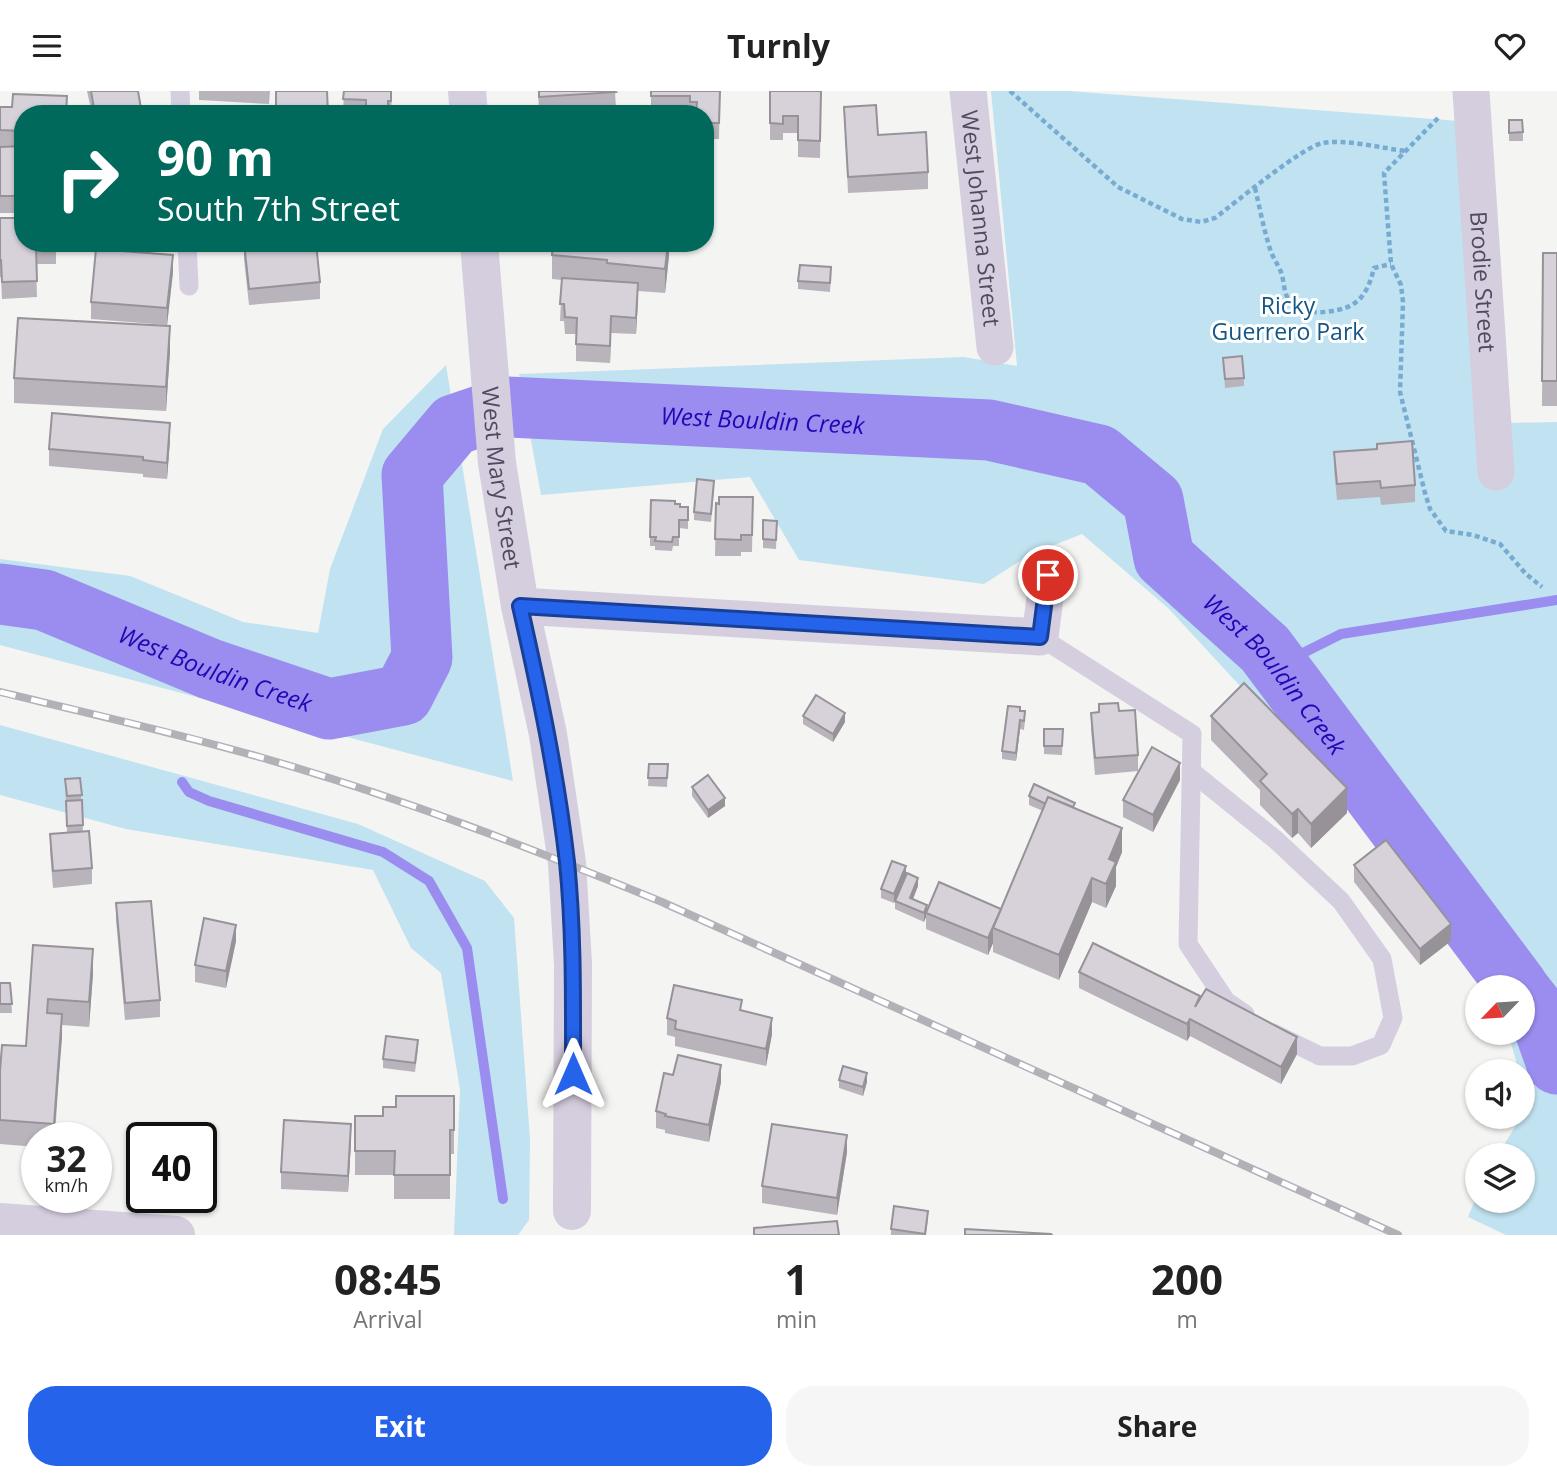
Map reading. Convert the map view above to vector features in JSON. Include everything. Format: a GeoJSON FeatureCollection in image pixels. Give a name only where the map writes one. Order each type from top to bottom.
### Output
{"type":"FeatureCollection","features":[{"type":"Feature","properties":{"kind":"street","name":"West Johanna Street"},"geometry":{"type":"LineString","coordinates":[[968,91],[995,347]]}},
{"type":"Feature","properties":{"kind":"street","name":"Brodie Street"},"geometry":{"type":"LineString","coordinates":[[1457,101],[1496,472]]}},
{"type":"Feature","properties":{"kind":"street","name":"West Mary Street"},"geometry":{"type":"LineString","coordinates":[[480,252],[494,435],[520,606],[548,734],[567,863],[573,964],[572,1227]]}},
{"type":"Feature","properties":{"kind":"street"},"geometry":{"type":"LineString","coordinates":[[520,606],[1040,637],[1048,575]]}},
{"type":"Feature","properties":{"kind":"street"},"geometry":{"type":"LineString","coordinates":[[0,1222],[176,1235]]}},
{"type":"Feature","properties":{"kind":"lane"},"geometry":{"type":"LineString","coordinates":[[187,252],[188,286]]}},
{"type":"Feature","properties":{"kind":"lane"},"geometry":{"type":"LineString","coordinates":[[1040,637],[1192,734],[1191,771],[1188,944],[1226,1001],[1277,1035],[1321,1056],[1352,1056],[1381,1045],[1393,1018],[1382,959],[1376,949],[1341,901],[1276,840],[1191,771]]}},
{"type":"Feature","properties":{"kind":"path"},"geometry":{"type":"LineString","coordinates":[[1010,91],[1118,187],[1182,219],[1201,222],[1215,218],[1305,152],[1322,143],[1355,144],[1405,151]]}},
{"type":"Feature","properties":{"kind":"path"},"geometry":{"type":"LineString","coordinates":[[1457,101],[1384,173],[1391,264],[1401,285],[1404,302],[1400,392],[1430,509],[1446,531],[1473,535],[1500,544],[1542,587]]}},
{"type":"Feature","properties":{"kind":"path"},"geometry":{"type":"LineString","coordinates":[[1255,188],[1272,252],[1282,274],[1283,288],[1290,302],[1296,307],[1319,312],[1347,307],[1365,295],[1374,268],[1391,264]]}},
{"type":"Feature","properties":{"kind":"green space","name":"Ricky Guerrero Park"},"geometry":{"type":"Polygon","coordinates":[[[991,91],[1069,91],[1485,123],[1505,423],[1557,422],[1557,1235],[1506,1235],[1468,1217],[1470,1213],[1535,1213],[1535,1143],[1505,1143],[1514,1129],[1535,1129],[1535,1059],[1516,1059],[1511,1045],[1535,1045],[1535,975],[1481,975],[1390,848],[1168,608],[1082,534],[1031,554],[984,584],[799,560],[750,477],[541,495],[519,374],[964,357],[1017,366],[991,91]]]}},
{"type":"Feature","properties":{"kind":"green space"},"geometry":{"type":"Polygon","coordinates":[[[446,365],[513,781],[0,645],[0,559],[130,576],[243,622],[318,633],[330,569],[383,429],[446,365]]]}},
{"type":"Feature","properties":{"kind":"green space"},"geometry":{"type":"Polygon","coordinates":[[[0,725],[358,824],[485,881],[514,918],[530,1140],[529,1220],[518,1235],[454,1235],[460,1090],[441,973],[411,948],[373,870],[126,829],[0,795],[0,725]]]}},
{"type":"Feature","properties":{"kind":"building"},"geometry":{"type":"Polygon","coordinates":[[[91,91],[138,91],[140,105],[93,105],[91,91]]]}},
{"type":"Feature","properties":{"kind":"building"},"geometry":{"type":"Polygon","coordinates":[[[276,91],[327,91],[328,105],[276,105],[276,91]]]}},
{"type":"Feature","properties":{"kind":"building"},"geometry":{"type":"Polygon","coordinates":[[[344,91],[391,91],[388,105],[366,105],[366,100],[343,99],[344,91]]]}},
{"type":"Feature","properties":{"kind":"building"},"geometry":{"type":"Polygon","coordinates":[[[539,91],[615,91],[616,92],[539,97],[539,91]]]}},
{"type":"Feature","properties":{"kind":"building"},"geometry":{"type":"Polygon","coordinates":[[[651,91],[720,91],[719,123],[714,123],[714,105],[697,105],[697,102],[690,102],[690,96],[651,96],[651,91]]]}},
{"type":"Feature","properties":{"kind":"building"},"geometry":{"type":"Polygon","coordinates":[[[770,91],[821,91],[820,141],[798,140],[798,116],[783,116],[783,124],[770,123],[770,91]]]}},
{"type":"Feature","properties":{"kind":"building"},"geometry":{"type":"Polygon","coordinates":[[[13,94],[67,96],[66,105],[14,105],[14,131],[0,130],[0,107],[12,107],[13,94]]]}},
{"type":"Feature","properties":{"kind":"building"},"geometry":{"type":"Polygon","coordinates":[[[876,105],[878,135],[926,132],[928,172],[848,177],[844,107],[876,105]]]}},
{"type":"Feature","properties":{"kind":"building"},"geometry":{"type":"Polygon","coordinates":[[[1509,120],[1522,120],[1523,132],[1509,133],[1509,120]]]}},
{"type":"Feature","properties":{"kind":"building"},"geometry":{"type":"Polygon","coordinates":[[[14,146],[14,196],[0,196],[0,147],[14,146]]]}},
{"type":"Feature","properties":{"kind":"building"},"geometry":{"type":"Polygon","coordinates":[[[0,218],[14,218],[14,252],[36,252],[37,281],[2,282],[0,218]]]}},
{"type":"Feature","properties":{"kind":"building"},"geometry":{"type":"Polygon","coordinates":[[[96,252],[173,255],[167,308],[91,302],[96,252]]]}},
{"type":"Feature","properties":{"kind":"building"},"geometry":{"type":"Polygon","coordinates":[[[245,252],[317,252],[320,282],[249,289],[245,252]]]}},
{"type":"Feature","properties":{"kind":"building"},"geometry":{"type":"Polygon","coordinates":[[[552,252],[667,252],[665,269],[552,255],[552,252]]]}},
{"type":"Feature","properties":{"kind":"building"},"geometry":{"type":"Polygon","coordinates":[[[1543,253],[1557,253],[1557,381],[1542,381],[1543,253]]]}},
{"type":"Feature","properties":{"kind":"building"},"geometry":{"type":"Polygon","coordinates":[[[800,265],[831,267],[830,283],[798,281],[800,265]]]}},
{"type":"Feature","properties":{"kind":"building"},"geometry":{"type":"Polygon","coordinates":[[[562,278],[638,283],[636,318],[611,316],[610,346],[576,344],[577,318],[565,317],[564,304],[560,304],[562,278]]]}},
{"type":"Feature","properties":{"kind":"building"},"geometry":{"type":"Polygon","coordinates":[[[18,318],[170,326],[166,387],[14,378],[18,318]]]}},
{"type":"Feature","properties":{"kind":"building"},"geometry":{"type":"Polygon","coordinates":[[[1242,356],[1244,378],[1225,379],[1223,358],[1242,356]]]}},
{"type":"Feature","properties":{"kind":"building"},"geometry":{"type":"Polygon","coordinates":[[[52,413],[170,423],[167,463],[143,460],[143,457],[49,449],[52,413]]]}},
{"type":"Feature","properties":{"kind":"building"},"geometry":{"type":"Polygon","coordinates":[[[1412,441],[1415,485],[1381,488],[1380,481],[1337,484],[1334,452],[1377,449],[1377,444],[1412,441]]]}},
{"type":"Feature","properties":{"kind":"building"},"geometry":{"type":"Polygon","coordinates":[[[697,479],[714,481],[711,514],[694,512],[697,479]]]}},
{"type":"Feature","properties":{"kind":"building"},"geometry":{"type":"Polygon","coordinates":[[[719,497],[753,497],[752,535],[741,535],[741,540],[715,539],[716,503],[719,504],[719,497]]]}},
{"type":"Feature","properties":{"kind":"building"},"geometry":{"type":"Polygon","coordinates":[[[651,500],[675,501],[680,507],[688,507],[688,520],[679,520],[679,537],[673,537],[672,542],[655,541],[656,537],[650,537],[651,500]]]}},
{"type":"Feature","properties":{"kind":"building"},"geometry":{"type":"Polygon","coordinates":[[[763,520],[777,521],[776,540],[763,539],[763,520]]]}},
{"type":"Feature","properties":{"kind":"building"},"geometry":{"type":"Polygon","coordinates":[[[1244,683],[1347,788],[1311,824],[1298,809],[1292,814],[1260,781],[1267,774],[1211,716],[1244,683]]]}},
{"type":"Feature","properties":{"kind":"building"},"geometry":{"type":"Polygon","coordinates":[[[816,695],[845,713],[833,734],[803,716],[816,695]]]}},
{"type":"Feature","properties":{"kind":"building"},"geometry":{"type":"Polygon","coordinates":[[[1118,703],[1119,711],[1135,710],[1138,755],[1095,758],[1091,713],[1099,712],[1099,704],[1118,703]]]}},
{"type":"Feature","properties":{"kind":"building"},"geometry":{"type":"Polygon","coordinates":[[[1008,706],[1020,707],[1020,711],[1025,711],[1024,721],[1020,720],[1016,753],[1002,751],[1008,706]]]}},
{"type":"Feature","properties":{"kind":"building"},"geometry":{"type":"Polygon","coordinates":[[[1044,729],[1063,729],[1062,746],[1044,746],[1044,729]]]}},
{"type":"Feature","properties":{"kind":"building"},"geometry":{"type":"Polygon","coordinates":[[[1152,747],[1180,763],[1153,815],[1123,800],[1152,747]]]}},
{"type":"Feature","properties":{"kind":"building"},"geometry":{"type":"Polygon","coordinates":[[[649,764],[668,764],[667,778],[648,778],[649,764]]]}},
{"type":"Feature","properties":{"kind":"building"},"geometry":{"type":"Polygon","coordinates":[[[708,775],[725,798],[708,810],[692,787],[708,775]]]}},
{"type":"Feature","properties":{"kind":"building"},"geometry":{"type":"Polygon","coordinates":[[[80,778],[82,795],[67,796],[65,779],[80,778]]]}},
{"type":"Feature","properties":{"kind":"building"},"geometry":{"type":"Polygon","coordinates":[[[1034,784],[1075,803],[1073,807],[1048,797],[1046,804],[1029,796],[1034,784]]]}},
{"type":"Feature","properties":{"kind":"building"},"geometry":{"type":"Polygon","coordinates":[[[1048,797],[1122,828],[1109,859],[1116,862],[1106,884],[1092,878],[1059,955],[993,928],[1048,797]]]}},
{"type":"Feature","properties":{"kind":"building"},"geometry":{"type":"Polygon","coordinates":[[[82,800],[83,825],[67,826],[66,801],[82,800]]]}},
{"type":"Feature","properties":{"kind":"building"},"geometry":{"type":"Polygon","coordinates":[[[89,831],[92,868],[53,871],[50,834],[89,831]]]}},
{"type":"Feature","properties":{"kind":"building"},"geometry":{"type":"Polygon","coordinates":[[[1386,840],[1451,924],[1420,949],[1354,865],[1386,840]]]}},
{"type":"Feature","properties":{"kind":"building"},"geometry":{"type":"Polygon","coordinates":[[[892,861],[906,866],[894,894],[881,889],[892,861]]]}},
{"type":"Feature","properties":{"kind":"building"},"geometry":{"type":"Polygon","coordinates":[[[907,873],[918,878],[910,898],[927,905],[924,913],[895,901],[907,873]]]}},
{"type":"Feature","properties":{"kind":"building"},"geometry":{"type":"Polygon","coordinates":[[[939,882],[1001,909],[988,938],[926,913],[939,882]]]}},
{"type":"Feature","properties":{"kind":"building"},"geometry":{"type":"Polygon","coordinates":[[[151,901],[160,1000],[125,1003],[116,903],[151,901]]]}},
{"type":"Feature","properties":{"kind":"building"},"geometry":{"type":"Polygon","coordinates":[[[204,918],[236,925],[226,971],[195,965],[204,918]]]}},
{"type":"Feature","properties":{"kind":"building"},"geometry":{"type":"Polygon","coordinates":[[[1093,943],[1200,996],[1195,1007],[1206,989],[1297,1037],[1281,1067],[1190,1019],[1187,1024],[1079,972],[1093,943]]]}},
{"type":"Feature","properties":{"kind":"building"},"geometry":{"type":"Polygon","coordinates":[[[33,945],[93,949],[89,1002],[48,999],[47,1013],[62,1014],[54,1122],[0,1120],[2,1045],[26,1046],[33,945]]]}},
{"type":"Feature","properties":{"kind":"building"},"geometry":{"type":"Polygon","coordinates":[[[0,983],[10,983],[12,1004],[0,1004],[0,983]]]}},
{"type":"Feature","properties":{"kind":"building"},"geometry":{"type":"Polygon","coordinates":[[[674,985],[742,1000],[740,1010],[772,1018],[766,1049],[675,1029],[676,1021],[667,1018],[674,985]]]}},
{"type":"Feature","properties":{"kind":"building"},"geometry":{"type":"Polygon","coordinates":[[[386,1036],[418,1040],[415,1063],[383,1059],[386,1036]]]}},
{"type":"Feature","properties":{"kind":"building"},"geometry":{"type":"Polygon","coordinates":[[[678,1055],[721,1065],[709,1125],[665,1116],[666,1114],[656,1111],[664,1073],[673,1075],[678,1055]]]}},
{"type":"Feature","properties":{"kind":"building"},"geometry":{"type":"Polygon","coordinates":[[[843,1066],[867,1073],[863,1087],[839,1080],[843,1066]]]}},
{"type":"Feature","properties":{"kind":"building"},"geometry":{"type":"Polygon","coordinates":[[[396,1096],[454,1096],[454,1130],[450,1130],[450,1175],[394,1175],[395,1151],[355,1151],[355,1116],[383,1116],[383,1107],[396,1107],[396,1096]]]}},
{"type":"Feature","properties":{"kind":"building"},"geometry":{"type":"Polygon","coordinates":[[[284,1120],[351,1124],[348,1176],[281,1172],[284,1120]]]}},
{"type":"Feature","properties":{"kind":"building"},"geometry":{"type":"Polygon","coordinates":[[[772,1124],[847,1135],[837,1198],[762,1186],[772,1124]]]}},
{"type":"Feature","properties":{"kind":"building"},"geometry":{"type":"Polygon","coordinates":[[[894,1206],[928,1211],[925,1234],[891,1229],[894,1206]]]}},
{"type":"Feature","properties":{"kind":"building"},"geometry":{"type":"Polygon","coordinates":[[[837,1221],[839,1235],[754,1235],[754,1228],[837,1221]]]}},
{"type":"Feature","properties":{"kind":"building"},"geometry":{"type":"Polygon","coordinates":[[[965,1229],[1051,1234],[1052,1235],[965,1235],[965,1229]]]}},
{"type":"Feature","properties":{"kind":"waterway","name":"West Bouldin Creek"},"geometry":{"type":"LineString","coordinates":[[0,594],[44,600],[210,669],[329,709],[403,695],[422,658],[412,475],[454,425],[507,407],[989,430],[1099,455],[1153,500],[1164,558],[1265,649],[1509,975]]}},
{"type":"Feature","properties":{"kind":"waterway"},"geometry":{"type":"LineString","coordinates":[[1277,666],[1341,634],[1557,600]]}},
{"type":"Feature","properties":{"kind":"waterway"},"geometry":{"type":"LineString","coordinates":[[200,692],[210,669]]}},
{"type":"Feature","properties":{"kind":"waterway"},"geometry":{"type":"LineString","coordinates":[[182,782],[189,792],[209,801],[383,852],[429,881],[467,948],[503,1199]]}},
{"type":"Feature","properties":{"kind":"waterway","name":"West Bouldin Creek"},"geometry":{"type":"LineString","coordinates":[[1535,1010],[1540,1016],[1557,1064]]}},
{"type":"Feature","properties":{"kind":"railway"},"geometry":{"type":"LineString","coordinates":[[0,692],[198,740],[314,773],[414,806],[564,862],[662,902],[1398,1235]]}},
{"type":"Feature","properties":{"kind":"route"},"geometry":{"type":"LineString","coordinates":[[573,1074],[573,964],[567,863],[548,734],[520,606],[1040,637],[1048,575]]}}]}
